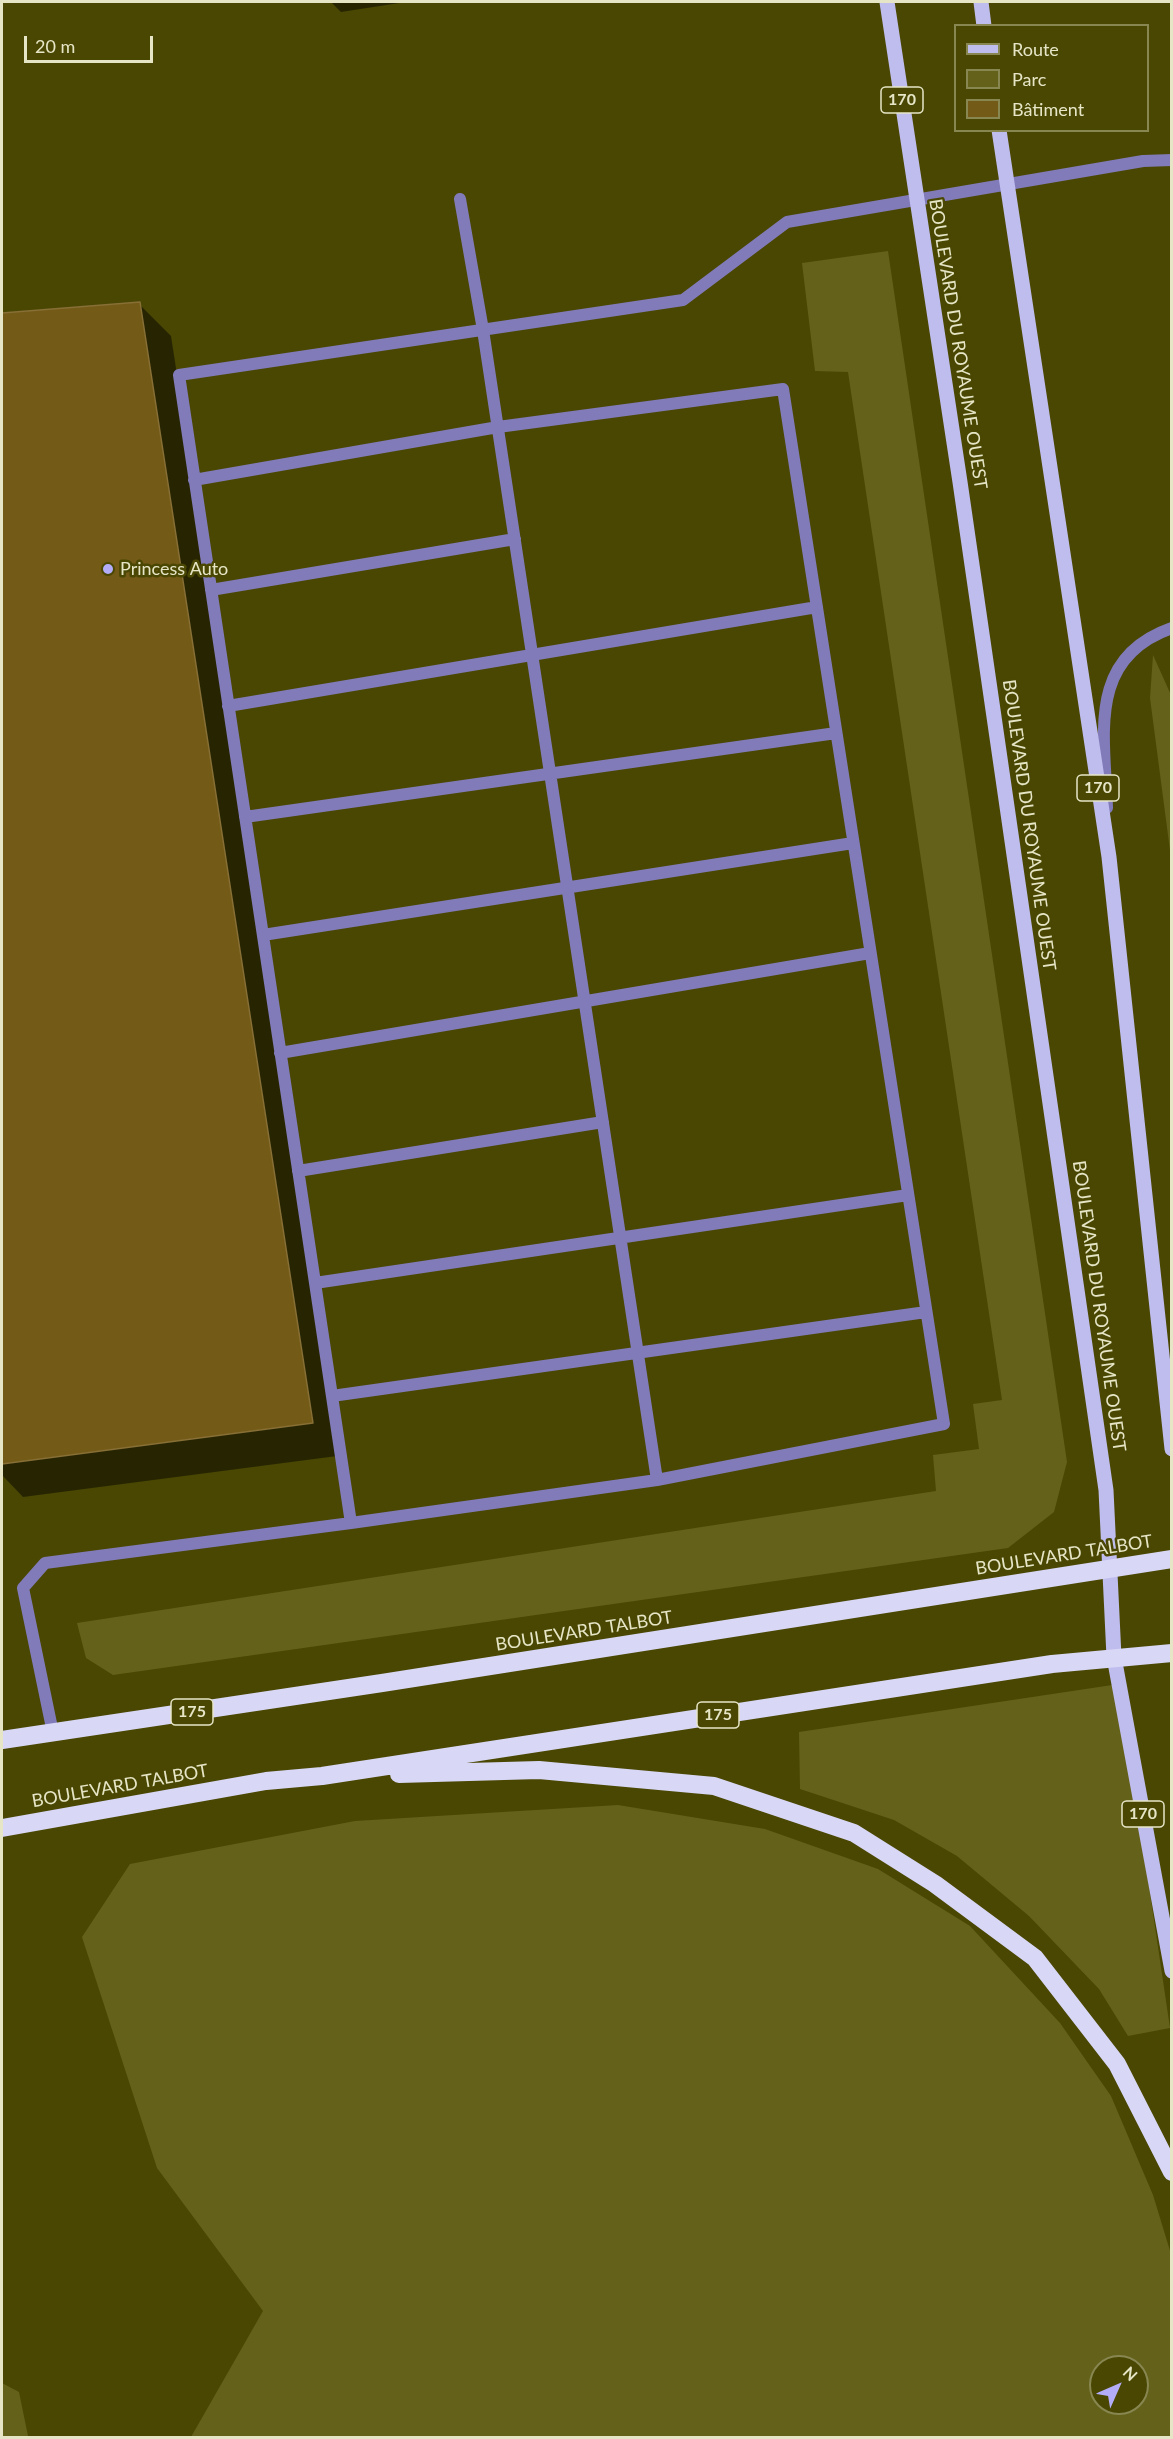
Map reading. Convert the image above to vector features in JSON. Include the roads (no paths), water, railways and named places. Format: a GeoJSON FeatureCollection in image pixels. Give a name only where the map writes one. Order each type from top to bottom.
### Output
{"type":"FeatureCollection","features":[{"type":"Feature","properties":{"kind":"highway","name":"BOULEVARD TALBOT"},"geometry":{"type":"LineString","coordinates":[[2,1740],[394,1682],[1172,1558]]}},
{"type":"Feature","properties":{"kind":"highway","name":"BOULEVARD TALBOT"},"geometry":{"type":"LineString","coordinates":[[2,1828],[266,1781],[322,1776],[1114,1657],[1172,1653]]}},
{"type":"Feature","properties":{"kind":"highway"},"geometry":{"type":"LineString","coordinates":[[322,1776],[539,1770],[714,1786],[854,1833],[936,1884],[1035,1958],[1117,2064],[1172,2172]]}},
{"type":"Feature","properties":{"kind":"main road","name":"BOULEVARD DU ROYAUME OUEST"},"geometry":{"type":"LineString","coordinates":[[886,2],[917,198],[1106,1490],[1114,1657]]}},
{"type":"Feature","properties":{"kind":"main road"},"geometry":{"type":"LineString","coordinates":[[981,2],[984,24]]}},
{"type":"Feature","properties":{"kind":"main road","name":"170"},"geometry":{"type":"LineString","coordinates":[[999,132],[1109,857],[1172,1449]]}},
{"type":"Feature","properties":{"kind":"main road","name":"170"},"geometry":{"type":"LineString","coordinates":[[1114,1657],[1172,1971]]}},
{"type":"Feature","properties":{"kind":"lane"},"geometry":{"type":"LineString","coordinates":[[351,1523],[179,375],[683,300],[787,222],[1143,161],[1172,160]]}},
{"type":"Feature","properties":{"kind":"lane"},"geometry":{"type":"LineString","coordinates":[[460,199],[498,427],[657,1480]]}},
{"type":"Feature","properties":{"kind":"lane"},"geometry":{"type":"LineString","coordinates":[[53,1732],[23,1588],[45,1563],[657,1480],[944,1424],[783,389],[498,427],[194,480]]}},
{"type":"Feature","properties":{"kind":"lane"},"geometry":{"type":"LineString","coordinates":[[211,590],[515,539]]}},
{"type":"Feature","properties":{"kind":"lane"},"geometry":{"type":"LineString","coordinates":[[228,706],[816,607]]}},
{"type":"Feature","properties":{"kind":"lane"},"geometry":{"type":"LineString","coordinates":[[1109,857],[1105,708],[1109,687],[1123,660],[1145,640],[1172,628]]}},
{"type":"Feature","properties":{"kind":"lane"},"geometry":{"type":"LineString","coordinates":[[245,817],[836,733]]}},
{"type":"Feature","properties":{"kind":"lane"},"geometry":{"type":"LineString","coordinates":[[262,935],[853,843]]}},
{"type":"Feature","properties":{"kind":"lane"},"geometry":{"type":"LineString","coordinates":[[280,1053],[870,953]]}},
{"type":"Feature","properties":{"kind":"lane"},"geometry":{"type":"LineString","coordinates":[[298,1171],[603,1122]]}},
{"type":"Feature","properties":{"kind":"lane"},"geometry":{"type":"LineString","coordinates":[[315,1283],[908,1195]]}},
{"type":"Feature","properties":{"kind":"lane"},"geometry":{"type":"LineString","coordinates":[[332,1396],[926,1312]]}},
{"type":"Feature","properties":{"kind":"place","name":"Princess Auto"},"geometry":{"type":"Point","coordinates":[108,569]}}]}
